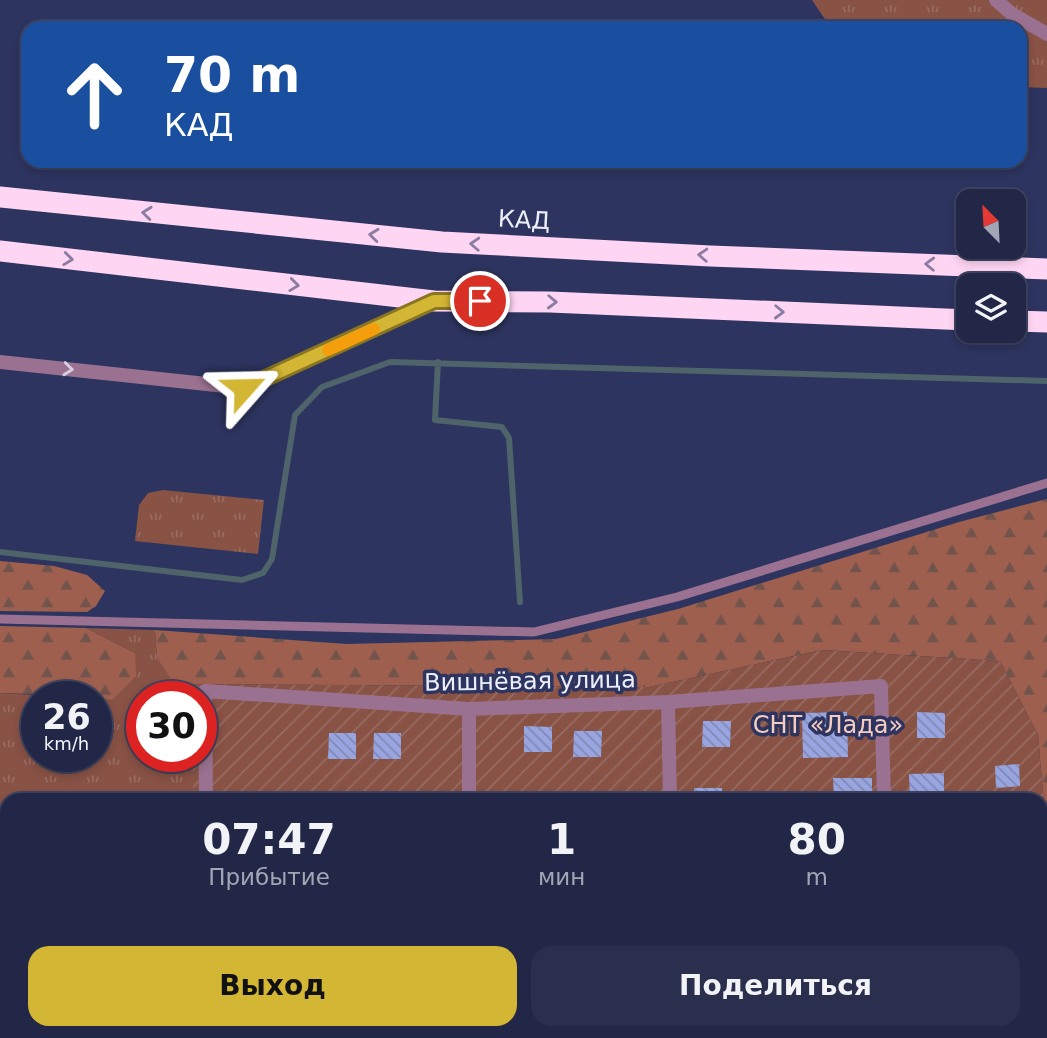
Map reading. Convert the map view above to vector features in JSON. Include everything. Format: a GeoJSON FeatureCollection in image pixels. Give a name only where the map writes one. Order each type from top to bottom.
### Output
{"type":"FeatureCollection","features":[{"type":"Feature","properties":{"kind":"highway","name":"КАД"},"geometry":{"type":"LineString","coordinates":[[0,197],[442,242],[1047,269]]}},
{"type":"Feature","properties":{"kind":"highway"},"geometry":{"type":"LineString","coordinates":[[0,251],[434,301],[550,302],[956,319]]}},
{"type":"Feature","properties":{"kind":"highway"},"geometry":{"type":"LineString","coordinates":[[1026,321],[1047,322]]}},
{"type":"Feature","properties":{"kind":"street"},"geometry":{"type":"LineString","coordinates":[[996,0],[1024,21]]}},
{"type":"Feature","properties":{"kind":"street"},"geometry":{"type":"LineString","coordinates":[[1027,23],[1047,34]]}},
{"type":"Feature","properties":{"kind":"street"},"geometry":{"type":"LineString","coordinates":[[0,362],[244,388],[434,301]]}},
{"type":"Feature","properties":{"kind":"street","name":"Вишнёвая улица"},"geometry":{"type":"LineString","coordinates":[[206,793],[205,691],[469,709],[668,702],[881,686],[884,793]]}},
{"type":"Feature","properties":{"kind":"street"},"geometry":{"type":"LineString","coordinates":[[668,702],[670,793]]}},
{"type":"Feature","properties":{"kind":"street"},"geometry":{"type":"LineString","coordinates":[[469,709],[469,793]]}},
{"type":"Feature","properties":{"kind":"lane"},"geometry":{"type":"LineString","coordinates":[[0,619],[534,632],[677,597],[1047,483]]}},
{"type":"Feature","properties":{"kind":"green space"},"geometry":{"type":"Polygon","coordinates":[[[812,0],[1047,0],[1047,88],[1027,87],[1027,21],[826,21],[812,0]]]}},
{"type":"Feature","properties":{"kind":"green space"},"geometry":{"type":"Polygon","coordinates":[[[163,490],[264,500],[258,554],[135,541],[139,505],[148,493],[163,490]]]}},
{"type":"Feature","properties":{"kind":"green space"},"geometry":{"type":"Polygon","coordinates":[[[1047,499],[1047,793],[1043,793],[1038,735],[1000,661],[822,650],[649,687],[217,684],[217,681],[172,681],[157,658],[155,630],[347,644],[556,639],[678,609],[959,522],[1047,499]]]}},
{"type":"Feature","properties":{"kind":"green space"},"geometry":{"type":"Polygon","coordinates":[[[0,561],[54,566],[87,575],[105,591],[96,606],[87,612],[0,611],[0,561]]]}},
{"type":"Feature","properties":{"kind":"green space"},"geometry":{"type":"Polygon","coordinates":[[[0,626],[86,628],[135,653],[136,676],[131,681],[126,681],[126,686],[112,700],[112,681],[21,681],[21,694],[0,693],[0,626]]]}},
{"type":"Feature","properties":{"kind":"green space"},"geometry":{"type":"Polygon","coordinates":[[[86,628],[155,630],[157,658],[172,680],[177,681],[126,681],[126,772],[193,772],[193,793],[0,793],[0,693],[21,694],[21,772],[112,772],[112,700],[135,653],[86,628]]]}},
{"type":"Feature","properties":{"kind":"green space","name":"СНТ «Лада»"},"geometry":{"type":"Polygon","coordinates":[[[822,650],[1000,661],[1038,735],[1043,793],[193,793],[193,772],[217,772],[217,684],[649,687],[822,650]]]}},
{"type":"Feature","properties":{"kind":"building"},"geometry":{"type":"Polygon","coordinates":[[[847,712],[848,757],[803,758],[802,713],[847,712]]]}},
{"type":"Feature","properties":{"kind":"building"},"geometry":{"type":"Polygon","coordinates":[[[917,712],[945,713],[945,738],[917,738],[917,712]]]}},
{"type":"Feature","properties":{"kind":"building"},"geometry":{"type":"Polygon","coordinates":[[[703,721],[731,721],[730,747],[702,747],[703,721]]]}},
{"type":"Feature","properties":{"kind":"building"},"geometry":{"type":"Polygon","coordinates":[[[524,726],[552,727],[552,752],[524,752],[524,726]]]}},
{"type":"Feature","properties":{"kind":"building"},"geometry":{"type":"Polygon","coordinates":[[[574,731],[602,731],[601,757],[573,757],[574,731]]]}},
{"type":"Feature","properties":{"kind":"building"},"geometry":{"type":"Polygon","coordinates":[[[329,733],[356,733],[356,759],[328,759],[329,733]]]}},
{"type":"Feature","properties":{"kind":"building"},"geometry":{"type":"Polygon","coordinates":[[[374,733],[401,733],[401,759],[373,759],[374,733]]]}},
{"type":"Feature","properties":{"kind":"building"},"geometry":{"type":"Polygon","coordinates":[[[1019,764],[1020,786],[996,788],[995,766],[1019,764]]]}},
{"type":"Feature","properties":{"kind":"building"},"geometry":{"type":"Polygon","coordinates":[[[944,773],[944,793],[910,793],[909,774],[944,773]]]}},
{"type":"Feature","properties":{"kind":"building"},"geometry":{"type":"Polygon","coordinates":[[[833,778],[872,778],[872,793],[834,793],[833,778]]]}},
{"type":"Feature","properties":{"kind":"building"},"geometry":{"type":"Polygon","coordinates":[[[694,788],[722,788],[722,793],[694,793],[694,788]]]}},
{"type":"Feature","properties":{"kind":"waterway"},"geometry":{"type":"LineString","coordinates":[[0,552],[242,580],[263,573],[272,559],[295,415],[322,387],[390,362],[1047,381]]}},
{"type":"Feature","properties":{"kind":"waterway"},"geometry":{"type":"LineString","coordinates":[[438,362],[435,420],[502,427],[509,438],[520,602]]}},
{"type":"Feature","properties":{"kind":"slow traffic"},"geometry":{"type":"LineString","coordinates":[[328,350],[374,329]]}},
{"type":"Feature","properties":{"kind":"route"},"geometry":{"type":"LineString","coordinates":[[244,388],[434,301],[480,301]]}}]}
